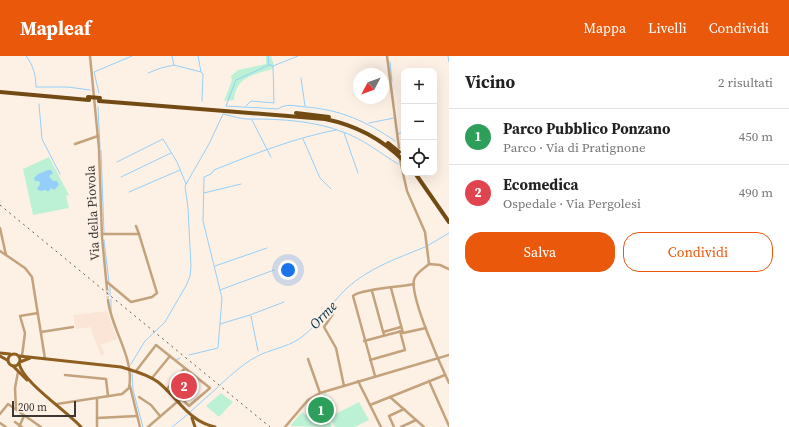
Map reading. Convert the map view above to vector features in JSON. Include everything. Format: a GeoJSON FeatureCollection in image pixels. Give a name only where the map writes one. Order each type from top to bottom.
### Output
{"type":"FeatureCollection","features":[{"type":"Feature","properties":{"kind":"highway"},"geometry":{"type":"LineString","coordinates":[[0,91],[325,119],[365,132],[386,145],[401,160]]}},
{"type":"Feature","properties":{"kind":"highway"},"geometry":{"type":"LineString","coordinates":[[99,99],[324,116],[345,121],[365,129],[384,140],[401,154]]}},
{"type":"Feature","properties":{"kind":"highway"},"geometry":{"type":"LineString","coordinates":[[417,176],[449,222]]}},
{"type":"Feature","properties":{"kind":"highway"},"geometry":{"type":"LineString","coordinates":[[420,176],[449,217]]}},
{"type":"Feature","properties":{"kind":"main road"},"geometry":{"type":"LineString","coordinates":[[0,353],[136,371],[152,378],[166,390],[184,408],[191,417],[195,427]]}},
{"type":"Feature","properties":{"kind":"main road"},"geometry":{"type":"LineString","coordinates":[[7,360],[11,354]]}},
{"type":"Feature","properties":{"kind":"main road"},"geometry":{"type":"LineString","coordinates":[[0,356],[7,360],[18,372],[57,404],[81,427]]}},
{"type":"Feature","properties":{"kind":"main road"},"geometry":{"type":"LineString","coordinates":[[20,356],[19,363],[23,374],[32,383]]}},
{"type":"Feature","properties":{"kind":"main road"},"geometry":{"type":"LineString","coordinates":[[12,366],[34,358]]}},
{"type":"Feature","properties":{"kind":"main road"},"geometry":{"type":"LineString","coordinates":[[191,417],[206,426],[215,427]]}},
{"type":"Feature","properties":{"kind":"street","name":"Via della Piovola"},"geometry":{"type":"LineString","coordinates":[[90,56],[98,136],[102,234],[107,289]]}},
{"type":"Feature","properties":{"kind":"street"},"geometry":{"type":"LineString","coordinates":[[387,56],[399,148]]}},
{"type":"Feature","properties":{"kind":"street"},"geometry":{"type":"LineString","coordinates":[[75,144],[98,136]]}},
{"type":"Feature","properties":{"kind":"street"},"geometry":{"type":"LineString","coordinates":[[402,176],[412,206],[425,232],[429,264]]}},
{"type":"Feature","properties":{"kind":"street"},"geometry":{"type":"LineString","coordinates":[[106,282],[131,302],[152,297],[157,293],[136,226]]}},
{"type":"Feature","properties":{"kind":"street"},"geometry":{"type":"LineString","coordinates":[[0,228],[6,255]]}},
{"type":"Feature","properties":{"kind":"street"},"geometry":{"type":"LineString","coordinates":[[102,234],[139,234]]}},
{"type":"Feature","properties":{"kind":"street"},"geometry":{"type":"LineString","coordinates":[[0,250],[25,268],[31,275],[45,360]]}},
{"type":"Feature","properties":{"kind":"street"},"geometry":{"type":"LineString","coordinates":[[449,269],[440,265],[429,264],[416,275],[414,284],[418,307],[449,383]]}},
{"type":"Feature","properties":{"kind":"street"},"geometry":{"type":"LineString","coordinates":[[375,376],[364,341],[353,298],[354,294],[366,290],[414,284]]}},
{"type":"Feature","properties":{"kind":"street"},"geometry":{"type":"LineString","coordinates":[[370,360],[404,350],[402,331],[391,288]]}},
{"type":"Feature","properties":{"kind":"street"},"geometry":{"type":"LineString","coordinates":[[372,290],[383,334]]}},
{"type":"Feature","properties":{"kind":"street"},"geometry":{"type":"LineString","coordinates":[[108,300],[109,313],[127,360],[132,397],[140,427]]}},
{"type":"Feature","properties":{"kind":"street"},"geometry":{"type":"LineString","coordinates":[[20,356],[25,333],[20,316],[38,313]]}},
{"type":"Feature","properties":{"kind":"street"},"geometry":{"type":"LineString","coordinates":[[334,314],[324,327],[336,348],[344,386]]}},
{"type":"Feature","properties":{"kind":"street"},"geometry":{"type":"LineString","coordinates":[[41,332],[73,327]]}},
{"type":"Feature","properties":{"kind":"street"},"geometry":{"type":"LineString","coordinates":[[364,341],[383,334],[426,328]]}},
{"type":"Feature","properties":{"kind":"street"},"geometry":{"type":"LineString","coordinates":[[136,371],[156,345],[210,388],[189,406],[182,399],[177,402],[148,427]]}},
{"type":"Feature","properties":{"kind":"street"},"geometry":{"type":"LineString","coordinates":[[286,426],[308,400],[320,393],[449,355]]}},
{"type":"Feature","properties":{"kind":"street"},"geometry":{"type":"LineString","coordinates":[[152,378],[170,356]]}},
{"type":"Feature","properties":{"kind":"street"},"geometry":{"type":"LineString","coordinates":[[308,359],[320,393]]}},
{"type":"Feature","properties":{"kind":"street"},"geometry":{"type":"LineString","coordinates":[[166,390],[186,368]]}},
{"type":"Feature","properties":{"kind":"street"},"geometry":{"type":"LineString","coordinates":[[16,409],[15,388],[18,372]]}},
{"type":"Feature","properties":{"kind":"street"},"geometry":{"type":"LineString","coordinates":[[66,375],[106,378],[108,396]]}},
{"type":"Feature","properties":{"kind":"street"},"geometry":{"type":"LineString","coordinates":[[370,405],[429,381],[447,376]]}},
{"type":"Feature","properties":{"kind":"street"},"geometry":{"type":"LineString","coordinates":[[358,381],[381,427]]}},
{"type":"Feature","properties":{"kind":"street"},"geometry":{"type":"LineString","coordinates":[[429,381],[449,426]]}},
{"type":"Feature","properties":{"kind":"street"},"geometry":{"type":"LineString","coordinates":[[124,394],[130,383]]}},
{"type":"Feature","properties":{"kind":"street"},"geometry":{"type":"LineString","coordinates":[[57,404],[130,393],[132,397]]}},
{"type":"Feature","properties":{"kind":"street"},"geometry":{"type":"LineString","coordinates":[[139,397],[150,405],[160,416]]}},
{"type":"Feature","properties":{"kind":"street"},"geometry":{"type":"LineString","coordinates":[[390,397],[424,427]]}},
{"type":"Feature","properties":{"kind":"street"},"geometry":{"type":"LineString","coordinates":[[97,399],[97,427]]}},
{"type":"Feature","properties":{"kind":"street"},"geometry":{"type":"LineString","coordinates":[[0,413],[8,404],[41,427]]}},
{"type":"Feature","properties":{"kind":"street"},"geometry":{"type":"LineString","coordinates":[[394,427],[389,416],[404,409]]}},
{"type":"Feature","properties":{"kind":"street"},"geometry":{"type":"LineString","coordinates":[[15,422],[20,426],[24,416]]}},
{"type":"Feature","properties":{"kind":"street"},"geometry":{"type":"LineString","coordinates":[[97,418],[137,416]]}},
{"type":"Feature","properties":{"kind":"street"},"geometry":{"type":"LineString","coordinates":[[402,427],[416,420]]}},
{"type":"Feature","properties":{"kind":"street"},"geometry":{"type":"LineString","coordinates":[[0,423],[6,427]]}},
{"type":"Feature","properties":{"kind":"shaded area"},"geometry":{"type":"Polygon","coordinates":[[[107,311],[117,339],[101,345],[105,354],[101,356],[90,327],[76,329],[73,315],[107,311]]]}},
{"type":"Feature","properties":{"kind":"shaded area"},"geometry":{"type":"Polygon","coordinates":[[[185,368],[202,382],[178,402],[166,390],[185,368]]]}},
{"type":"Feature","properties":{"kind":"green space"},"geometry":{"type":"Polygon","coordinates":[[[266,56],[271,56],[274,65],[272,69],[247,78],[238,86],[235,92],[234,100],[224,101],[232,80],[231,76],[238,70],[266,64],[266,56]]]}},
{"type":"Feature","properties":{"kind":"green space"},"geometry":{"type":"Polygon","coordinates":[[[49,157],[69,195],[66,196],[69,208],[33,215],[23,169],[49,157]]]}},
{"type":"Feature","properties":{"kind":"green space"},"geometry":{"type":"Polygon","coordinates":[[[221,393],[233,402],[219,417],[206,406],[221,393]]]}},
{"type":"Feature","properties":{"kind":"green space"},"geometry":{"type":"Polygon","coordinates":[[[326,393],[332,414],[327,416],[332,427],[290,426],[302,412],[306,415],[313,407],[309,403],[316,397],[326,393]]]}},
{"type":"Feature","properties":{"kind":"green space"},"geometry":{"type":"Polygon","coordinates":[[[359,402],[369,420],[355,427],[335,427],[329,417],[359,402]]]}},
{"type":"Feature","properties":{"kind":"water"},"geometry":{"type":"Polygon","coordinates":[[[51,170],[53,173],[49,176],[53,181],[57,181],[59,185],[54,190],[51,188],[48,192],[46,190],[40,191],[37,189],[40,184],[39,181],[35,181],[34,178],[38,174],[51,170]]]}},
{"type":"Feature","properties":{"kind":"waterway"},"geometry":{"type":"LineString","coordinates":[[26,56],[34,70],[36,87],[68,87],[90,90]]}},
{"type":"Feature","properties":{"kind":"waterway"},"geometry":{"type":"LineString","coordinates":[[99,93],[94,72],[132,56]]}},
{"type":"Feature","properties":{"kind":"waterway"},"geometry":{"type":"LineString","coordinates":[[172,56],[174,65]]}},
{"type":"Feature","properties":{"kind":"waterway"},"geometry":{"type":"LineString","coordinates":[[198,56],[201,72],[203,74],[202,101]]}},
{"type":"Feature","properties":{"kind":"waterway"},"geometry":{"type":"LineString","coordinates":[[268,56],[269,65]]}},
{"type":"Feature","properties":{"kind":"waterway"},"geometry":{"type":"LineString","coordinates":[[270,65],[273,66],[298,56]]}},
{"type":"Feature","properties":{"kind":"waterway"},"geometry":{"type":"LineString","coordinates":[[448,56],[449,62]]}},
{"type":"Feature","properties":{"kind":"waterway"},"geometry":{"type":"LineString","coordinates":[[390,62],[392,81]]}},
{"type":"Feature","properties":{"kind":"waterway"},"geometry":{"type":"LineString","coordinates":[[148,73],[174,65],[201,72]]}},
{"type":"Feature","properties":{"kind":"waterway"},"geometry":{"type":"LineString","coordinates":[[269,65],[236,80],[226,106],[278,109],[291,105],[330,110],[364,122],[395,141]]}},
{"type":"Feature","properties":{"kind":"waterway"},"geometry":{"type":"LineString","coordinates":[[246,106],[251,101],[274,103],[273,66]]}},
{"type":"Feature","properties":{"kind":"waterway"},"geometry":{"type":"LineString","coordinates":[[301,78],[305,106]]}},
{"type":"Feature","properties":{"kind":"waterway"},"geometry":{"type":"LineString","coordinates":[[39,104],[42,139],[60,174]]}},
{"type":"Feature","properties":{"kind":"waterway"},"geometry":{"type":"LineString","coordinates":[[98,107],[100,147]]}},
{"type":"Feature","properties":{"kind":"waterway"},"geometry":{"type":"LineString","coordinates":[[131,364],[145,341],[165,322],[190,276],[191,266],[188,208],[185,186],[209,144],[223,114],[245,119],[298,121],[332,128],[358,138],[398,164]]}},
{"type":"Feature","properties":{"kind":"waterway"},"geometry":{"type":"LineString","coordinates":[[369,123],[394,118]]}},
{"type":"Feature","properties":{"kind":"waterway"},"geometry":{"type":"LineString","coordinates":[[252,120],[271,157]]}},
{"type":"Feature","properties":{"kind":"waterway"},"geometry":{"type":"LineString","coordinates":[[189,355],[218,348],[222,298],[203,221],[204,177],[211,174],[214,170],[274,147],[305,137],[336,130]]}},
{"type":"Feature","properties":{"kind":"waterway"},"geometry":{"type":"LineString","coordinates":[[344,133],[358,173]]}},
{"type":"Feature","properties":{"kind":"waterway"},"geometry":{"type":"LineString","coordinates":[[117,162],[163,139],[177,162],[186,184]]}},
{"type":"Feature","properties":{"kind":"waterway"},"geometry":{"type":"LineString","coordinates":[[303,139],[320,178],[331,189]]}},
{"type":"Feature","properties":{"kind":"waterway"},"geometry":{"type":"LineString","coordinates":[[101,150],[104,233]]}},
{"type":"Feature","properties":{"kind":"waterway"},"geometry":{"type":"LineString","coordinates":[[121,177],[171,153]]}},
{"type":"Feature","properties":{"kind":"waterway"},"geometry":{"type":"LineString","coordinates":[[129,192],[180,170]]}},
{"type":"Feature","properties":{"kind":"waterway"},"geometry":{"type":"LineString","coordinates":[[204,193],[241,184]]}},
{"type":"Feature","properties":{"kind":"waterway","name":"Orme"},"geometry":{"type":"LineString","coordinates":[[427,246],[449,233]]}},
{"type":"Feature","properties":{"kind":"waterway"},"geometry":{"type":"LineString","coordinates":[[104,240],[109,282]]}},
{"type":"Feature","properties":{"kind":"waterway","name":"Orme"},"geometry":{"type":"LineString","coordinates":[[220,385],[250,360],[294,342],[303,336],[315,325],[347,288],[356,281],[384,264],[425,247]]}},
{"type":"Feature","properties":{"kind":"waterway"},"geometry":{"type":"LineString","coordinates":[[215,266],[267,248]]}},
{"type":"Feature","properties":{"kind":"waterway"},"geometry":{"type":"LineString","coordinates":[[220,290],[274,270]]}},
{"type":"Feature","properties":{"kind":"waterway","name":"Via della Piovola"},"geometry":{"type":"LineString","coordinates":[[110,286],[110,296]]}},
{"type":"Feature","properties":{"kind":"waterway"},"geometry":{"type":"LineString","coordinates":[[111,299],[111,311]]}},
{"type":"Feature","properties":{"kind":"waterway"},"geometry":{"type":"LineString","coordinates":[[220,324],[250,315],[284,302]]}},
{"type":"Feature","properties":{"kind":"waterway"},"geometry":{"type":"LineString","coordinates":[[251,316],[258,351]]}},
{"type":"Feature","properties":{"kind":"waterway"},"geometry":{"type":"LineString","coordinates":[[176,360],[180,358]]}},
{"type":"Feature","properties":{"kind":"waterway"},"geometry":{"type":"LineString","coordinates":[[132,372],[133,390],[143,427]]}},
{"type":"Feature","properties":{"kind":"waterway","name":"Orme"},"geometry":{"type":"LineString","coordinates":[[190,412],[218,387]]}},
{"type":"Feature","properties":{"kind":"waterway","name":"Orme"},"geometry":{"type":"LineString","coordinates":[[172,427],[187,415]]}},
{"type":"Feature","properties":{"kind":"tunnel"},"geometry":{"type":"LineString","coordinates":[[107,289],[108,300]]}},
{"type":"Feature","properties":{"kind":"railway"},"geometry":{"type":"LineString","coordinates":[[0,205],[270,427]]}},
{"type":"Feature","properties":{"kind":"place","name":"Ecomedica"},"geometry":{"type":"Point","coordinates":[184,386]}},
{"type":"Feature","properties":{"kind":"place","name":"Parco Pubblico Ponzano"},"geometry":{"type":"Point","coordinates":[321,410]}}]}
